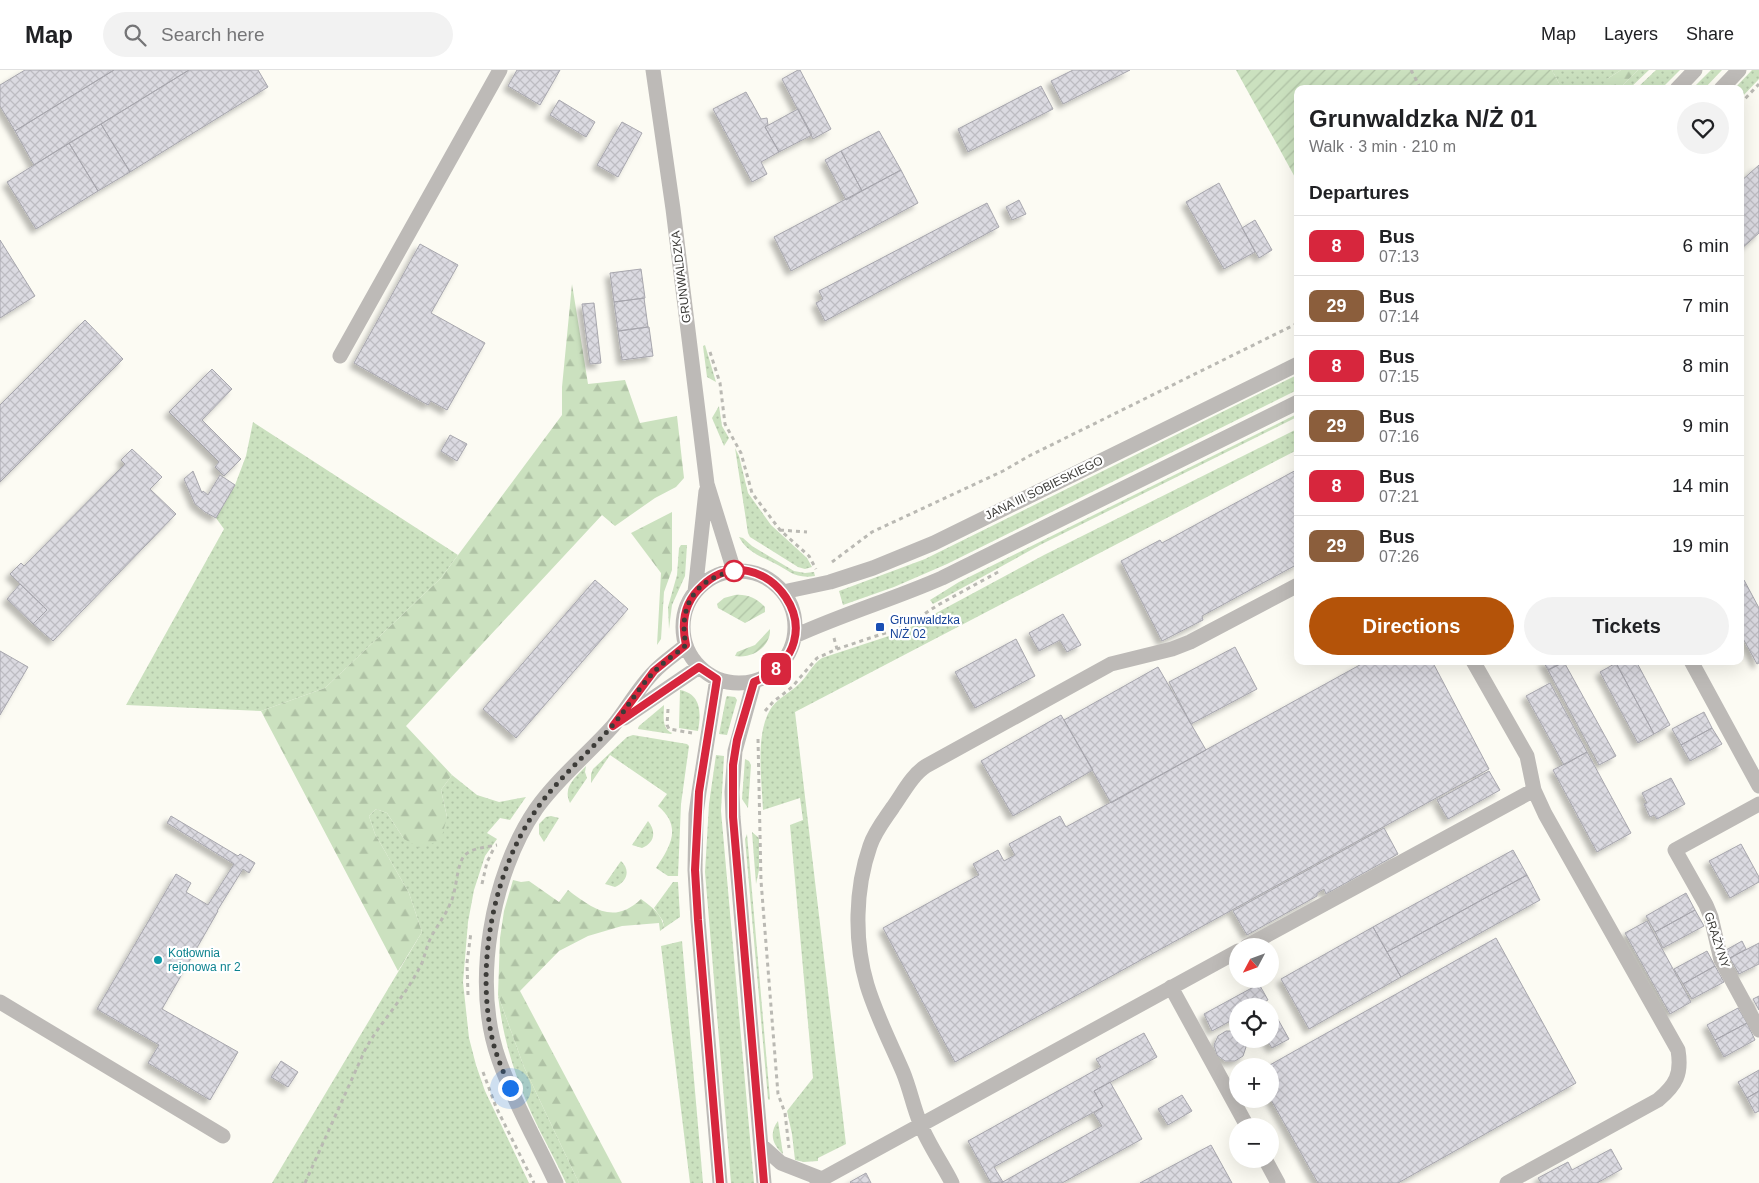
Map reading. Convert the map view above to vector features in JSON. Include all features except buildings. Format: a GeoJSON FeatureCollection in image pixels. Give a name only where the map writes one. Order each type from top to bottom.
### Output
{"type":"FeatureCollection","features":[{"type":"Feature","properties":{"kind":"street"},"geometry":{"type":"LineString","coordinates":[[340,356],[500,70]]}},
{"type":"Feature","properties":{"kind":"street","name":"GRUNWALDZKA"},"geometry":{"type":"LineString","coordinates":[[652,70],[672,201],[706,484],[734,571]]}},
{"type":"Feature","properties":{"kind":"street"},"geometry":{"type":"LineString","coordinates":[[1681,85],[1695,70]]}},
{"type":"Feature","properties":{"kind":"street"},"geometry":{"type":"LineString","coordinates":[[1725,85],[1738,70]]}},
{"type":"Feature","properties":{"kind":"street","name":"JANA III SOBIESKIEGO"},"geometry":{"type":"LineString","coordinates":[[783,592],[820,585],[874,568],[934,542],[1294,366]]}},
{"type":"Feature","properties":{"kind":"street"},"geometry":{"type":"LineString","coordinates":[[795,636],[830,620],[899,596],[942,578],[1294,404]]}},
{"type":"Feature","properties":{"kind":"street","name":"GRUNWALDZKA"},"geometry":{"type":"LineString","coordinates":[[695,592],[706,484]]}},
{"type":"Feature","properties":{"kind":"street"},"geometry":{"type":"LineString","coordinates":[[734,571],[752,572],[769,579],[783,592],[791,605],[795,620],[795,636],[790,651],[781,665],[768,675],[754,682],[735,683],[717,679],[699,667],[691,657],[683,632],[684,618],[688,604],[695,592],[706,582],[719,574],[734,571]]}},
{"type":"Feature","properties":{"kind":"street"},"geometry":{"type":"LineString","coordinates":[[952,1183],[920,1124],[906,1079],[872,1000],[860,955],[858,926],[860,891],[870,846],[878,830],[915,776],[926,766],[1111,664],[1172,649],[1190,642],[1294,587]]}},
{"type":"Feature","properties":{"kind":"street"},"geometry":{"type":"LineString","coordinates":[[556,1183],[514,1098],[496,1050],[489,1015],[487,955],[498,894],[505,870],[524,828],[537,808],[565,774],[613,726],[654,671],[686,645]]}},
{"type":"Feature","properties":{"kind":"street"},"geometry":{"type":"LineString","coordinates":[[1475,665],[1526,756],[1534,790],[1560,843],[1678,1050],[1680,1070],[1671,1089],[1658,1100],[1508,1183]]}},
{"type":"Feature","properties":{"kind":"street"},"geometry":{"type":"LineString","coordinates":[[1693,665],[1759,786]]}},
{"type":"Feature","properties":{"kind":"street"},"geometry":{"type":"LineString","coordinates":[[613,726],[699,667]]}},
{"type":"Feature","properties":{"kind":"street"},"geometry":{"type":"LineString","coordinates":[[717,679],[699,792],[695,870],[720,1183]]}},
{"type":"Feature","properties":{"kind":"street"},"geometry":{"type":"LineString","coordinates":[[754,682],[736,746],[733,765],[733,808],[764,1183]]}},
{"type":"Feature","properties":{"kind":"street"},"geometry":{"type":"LineString","coordinates":[[1262,938],[1534,790]]}},
{"type":"Feature","properties":{"kind":"street","name":"GRAŻYNY"},"geometry":{"type":"LineString","coordinates":[[1759,804],[1675,850],[1706,905],[1711,917],[1721,960],[1759,1030]]}},
{"type":"Feature","properties":{"kind":"street"},"geometry":{"type":"LineString","coordinates":[[761,1145],[781,1163],[819,1181],[1229,956]]}},
{"type":"Feature","properties":{"kind":"street"},"geometry":{"type":"LineString","coordinates":[[1171,988],[1243,1118]]}},
{"type":"Feature","properties":{"kind":"street"},"geometry":{"type":"LineString","coordinates":[[0,1002],[223,1136]]}},
{"type":"Feature","properties":{"kind":"street"},"geometry":{"type":"LineString","coordinates":[[1270,1168],[1278,1183]]}},
{"type":"Feature","properties":{"kind":"path"},"geometry":{"type":"LineString","coordinates":[[1411,70],[1420,85]]}},
{"type":"Feature","properties":{"kind":"path"},"geometry":{"type":"LineString","coordinates":[[1744,100],[1759,84]]}},
{"type":"Feature","properties":{"kind":"path"},"geometry":{"type":"LineString","coordinates":[[825,567],[872,532],[1003,471],[1029,456],[1294,325]]}},
{"type":"Feature","properties":{"kind":"path"},"geometry":{"type":"LineString","coordinates":[[709,350],[720,383],[725,424],[741,453],[750,490],[780,530],[809,556],[814,566]]}},
{"type":"Feature","properties":{"kind":"path"},"geometry":{"type":"LineString","coordinates":[[780,530],[806,532]]}},
{"type":"Feature","properties":{"kind":"path"},"geometry":{"type":"LineString","coordinates":[[763,716],[768,706],[792,687],[812,663],[823,655],[906,626],[934,608]]}},
{"type":"Feature","properties":{"kind":"path"},"geometry":{"type":"LineString","coordinates":[[834,638],[837,649]]}},
{"type":"Feature","properties":{"kind":"path"},"geometry":{"type":"LineString","coordinates":[[668,704],[667,725],[669,729],[698,734]]}},
{"type":"Feature","properties":{"kind":"path"},"geometry":{"type":"LineString","coordinates":[[758,733],[761,881],[778,1094],[785,1113],[789,1149]]}},
{"type":"Feature","properties":{"kind":"path"},"geometry":{"type":"LineString","coordinates":[[305,1183],[374,1032],[399,1001],[412,980],[422,962],[427,945],[436,927],[450,905],[455,893],[460,864],[464,856],[470,852],[497,845]]}},
{"type":"Feature","properties":{"kind":"green space"},"geometry":{"type":"Polygon","coordinates":[[[1236,70],[1552,70],[1560,85],[1294,85],[1294,176],[1236,70]]]}},
{"type":"Feature","properties":{"kind":"green space"},"geometry":{"type":"Polygon","coordinates":[[[1552,70],[1621,70],[1607,79],[1611,85],[1560,85],[1552,70]]]}},
{"type":"Feature","properties":{"kind":"green space"},"geometry":{"type":"Polygon","coordinates":[[[1621,70],[1638,70],[1623,85],[1607,84],[1607,79],[1621,70]]]}},
{"type":"Feature","properties":{"kind":"green space"},"geometry":{"type":"Polygon","coordinates":[[[1638,70],[1649,70],[1633,85],[1623,85],[1638,70]]]}},
{"type":"Feature","properties":{"kind":"green space"},"geometry":{"type":"Polygon","coordinates":[[[1656,70],[1680,70],[1665,85],[1640,85],[1656,70]]]}},
{"type":"Feature","properties":{"kind":"green space"},"geometry":{"type":"Polygon","coordinates":[[[1711,70],[1722,70],[1708,85],[1696,85],[1711,70]]]}},
{"type":"Feature","properties":{"kind":"green space"},"geometry":{"type":"Polygon","coordinates":[[[1752,70],[1759,70],[1759,79],[1744,95],[1744,85],[1738,85],[1752,70]]]}},
{"type":"Feature","properties":{"kind":"green space"},"geometry":{"type":"Polygon","coordinates":[[[572,284],[588,384],[625,380],[640,423],[677,416],[684,478],[676,487],[655,498],[615,526],[602,515],[406,726],[452,775],[441,790],[447,817],[441,840],[420,848],[404,839],[387,813],[376,809],[369,816],[375,834],[409,893],[422,932],[398,971],[261,711],[325,688],[441,578],[562,415],[562,387],[572,284]]]}},
{"type":"Feature","properties":{"kind":"green space"},"geometry":{"type":"Polygon","coordinates":[[[705,345],[716,382],[707,377],[703,346],[705,345]]]}},
{"type":"Feature","properties":{"kind":"green space"},"geometry":{"type":"Polygon","coordinates":[[[1294,376],[1294,391],[947,564],[894,587],[843,605],[839,591],[925,559],[1294,376]]]}},
{"type":"Feature","properties":{"kind":"green space"},"geometry":{"type":"Polygon","coordinates":[[[719,406],[722,426],[729,438],[724,446],[712,418],[719,406]]]}},
{"type":"Feature","properties":{"kind":"green space"},"geometry":{"type":"Polygon","coordinates":[[[1294,415],[1294,418],[1040,545],[933,604],[930,600],[959,582],[1294,415]]]}},
{"type":"Feature","properties":{"kind":"green space"},"geometry":{"type":"Polygon","coordinates":[[[253,422],[458,555],[441,578],[325,688],[261,711],[126,705],[224,529],[216,518],[235,485],[246,456],[253,422]]]}},
{"type":"Feature","properties":{"kind":"green space"},"geometry":{"type":"Polygon","coordinates":[[[1294,430],[1294,452],[795,712],[846,1144],[818,1158],[818,1161],[804,1162],[795,1160],[787,1111],[813,1078],[790,825],[803,820],[800,798],[763,810],[761,745],[765,720],[779,699],[799,684],[815,663],[822,658],[901,632],[1044,555],[1294,430]]]}},
{"type":"Feature","properties":{"kind":"green space"},"geometry":{"type":"Polygon","coordinates":[[[735,448],[739,456],[748,493],[771,525],[807,558],[812,567],[805,569],[798,567],[750,537],[735,448]]]}},
{"type":"Feature","properties":{"kind":"green space"},"geometry":{"type":"Polygon","coordinates":[[[672,512],[672,570],[664,592],[661,639],[657,645],[661,573],[631,533],[672,512]]]}},
{"type":"Feature","properties":{"kind":"green space"},"geometry":{"type":"Polygon","coordinates":[[[739,537],[794,571],[814,572],[815,576],[808,577],[793,574],[754,553],[739,537]]]}},
{"type":"Feature","properties":{"kind":"green space"},"geometry":{"type":"Polygon","coordinates":[[[681,545],[687,545],[685,576],[672,605],[669,629],[668,607],[677,575],[679,548],[681,545]]]}},
{"type":"Feature","properties":{"kind":"green space"},"geometry":{"type":"Polygon","coordinates":[[[743,595],[755,599],[765,607],[765,612],[745,623],[718,608],[717,604],[724,598],[743,595]]]}},
{"type":"Feature","properties":{"kind":"green space"},"geometry":{"type":"Polygon","coordinates":[[[770,629],[764,646],[754,654],[735,656],[737,652],[755,645],[770,629]]]}},
{"type":"Feature","properties":{"kind":"green space"},"geometry":{"type":"Polygon","coordinates":[[[680,690],[687,692],[696,700],[700,718],[698,731],[679,728],[680,690]]]}},
{"type":"Feature","properties":{"kind":"green space"},"geometry":{"type":"Polygon","coordinates":[[[727,696],[735,697],[737,700],[727,735],[719,734],[727,696]]]}},
{"type":"Feature","properties":{"kind":"green space"},"geometry":{"type":"Polygon","coordinates":[[[664,705],[665,725],[671,734],[638,729],[639,726],[664,705]]]}},
{"type":"Feature","properties":{"kind":"green space"},"geometry":{"type":"Polygon","coordinates":[[[633,735],[687,744],[689,746],[681,804],[678,876],[668,876],[656,868],[666,852],[672,837],[670,822],[666,814],[658,806],[667,794],[610,755],[591,783],[593,769],[627,737],[633,735]]]}},
{"type":"Feature","properties":{"kind":"green space"},"geometry":{"type":"Polygon","coordinates":[[[716,755],[724,756],[721,811],[754,1183],[731,1183],[705,872],[709,804],[716,755]]]}},
{"type":"Feature","properties":{"kind":"green space"},"geometry":{"type":"Polygon","coordinates":[[[745,759],[751,765],[748,808],[742,799],[745,759]]]}},
{"type":"Feature","properties":{"kind":"green space"},"geometry":{"type":"Polygon","coordinates":[[[586,766],[587,778],[570,803],[568,797],[569,787],[574,778],[586,766]]]}},
{"type":"Feature","properties":{"kind":"green space"},"geometry":{"type":"Polygon","coordinates":[[[452,775],[477,795],[499,802],[526,797],[510,820],[500,818],[487,833],[497,839],[485,856],[474,890],[468,922],[463,982],[469,1038],[476,1065],[485,1091],[529,1183],[272,1183],[422,932],[409,893],[375,834],[369,816],[376,809],[387,813],[404,839],[447,817],[441,790],[452,775]]]}},
{"type":"Feature","properties":{"kind":"green space"},"geometry":{"type":"Polygon","coordinates":[[[546,817],[559,818],[544,842],[539,834],[539,824],[546,817]]]}},
{"type":"Feature","properties":{"kind":"green space"},"geometry":{"type":"Polygon","coordinates":[[[648,821],[653,829],[652,840],[642,848],[632,845],[648,821]]]}},
{"type":"Feature","properties":{"kind":"green space"},"geometry":{"type":"Polygon","coordinates":[[[752,832],[759,838],[759,870],[756,884],[752,832]]]}},
{"type":"Feature","properties":{"kind":"green space"},"geometry":{"type":"Polygon","coordinates":[[[747,834],[770,1099],[769,1100],[745,839],[747,834]]]}},
{"type":"Feature","properties":{"kind":"green space"},"geometry":{"type":"Polygon","coordinates":[[[621,861],[627,872],[625,879],[615,887],[605,884],[621,861]]]}},
{"type":"Feature","properties":{"kind":"green space"},"geometry":{"type":"Polygon","coordinates":[[[513,880],[529,881],[559,902],[568,890],[595,908],[613,913],[631,907],[641,899],[656,911],[663,923],[664,928],[660,931],[659,923],[622,926],[588,936],[559,951],[520,991],[622,1183],[579,1183],[524,1067],[498,995],[500,938],[504,911],[513,880]]]}},
{"type":"Feature","properties":{"kind":"green space"},"geometry":{"type":"Polygon","coordinates":[[[673,882],[678,882],[680,917],[664,928],[663,921],[654,908],[673,882]]]}},
{"type":"Feature","properties":{"kind":"green space"},"geometry":{"type":"Polygon","coordinates":[[[682,941],[703,1183],[690,1183],[661,946],[682,941]]]}},
{"type":"Feature","properties":{"kind":"green space"},"geometry":{"type":"Polygon","coordinates":[[[498,995],[524,1067],[579,1183],[566,1183],[531,1113],[508,1050],[498,995]]]}},
{"type":"Feature","properties":{"kind":"green space"},"geometry":{"type":"Polygon","coordinates":[[[778,1121],[783,1154],[776,1146],[773,1138],[773,1130],[778,1121]]]}},
{"type":"Feature","properties":{"kind":"bus line","name":"8"},"geometry":{"type":"LineString","coordinates":[[720,1183],[695,870],[699,792],[717,679],[699,667],[613,726],[654,671],[686,645],[683,632],[684,618],[688,604],[695,592],[719,574],[734,571],[752,572],[769,579],[783,592],[791,605],[795,620],[795,636],[790,651],[781,665],[768,675],[754,682],[737,740],[733,765],[733,817],[764,1183]]}},
{"type":"Feature","properties":{"kind":"place","name":"Grunwaldzka N/Ż 02"},"geometry":{"type":"Point","coordinates":[880,627]}},
{"type":"Feature","properties":{"kind":"place","name":"Kotłownia rejonowa nr 2"},"geometry":{"type":"Point","coordinates":[158,960]}},
{"type":"Feature","properties":{"kind":"route"},"geometry":{"type":"LineString","coordinates":[[510,1088],[498,1058],[491,1028],[487,993],[487,955],[498,894],[514,848],[537,808],[565,774],[613,726],[654,671],[686,645],[683,632],[684,618],[688,604],[695,592],[719,574],[734,571]]}}]}
